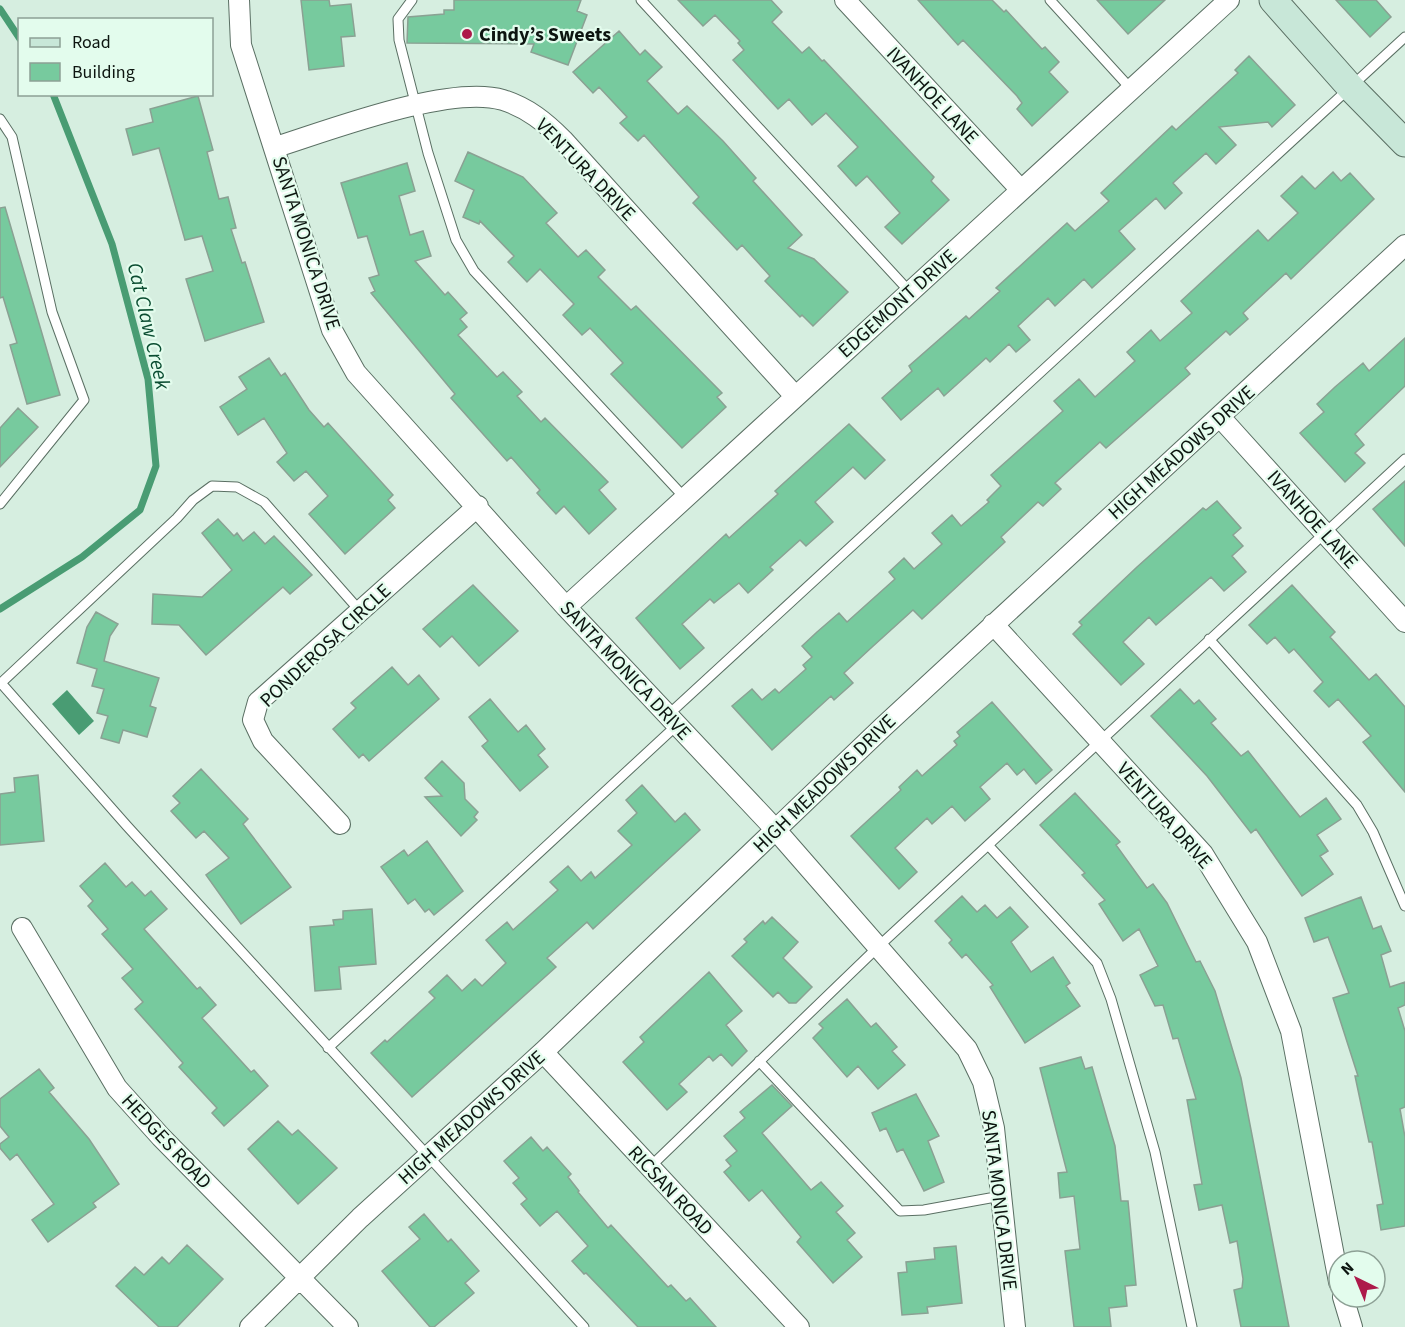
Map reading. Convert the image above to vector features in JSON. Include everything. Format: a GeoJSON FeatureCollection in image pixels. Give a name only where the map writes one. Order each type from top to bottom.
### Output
{"type":"FeatureCollection","features":[{"type":"Feature","properties":{"kind":"street","name":"SANTA MONICA DRIVE"},"geometry":{"type":"LineString","coordinates":[[239,0],[241,45],[276,147],[332,330],[357,373],[566,607],[775,829],[967,1049],[983,1082],[994,1128],[1015,1327]]}},
{"type":"Feature","properties":{"kind":"street","name":"IVANHOE LANE"},"geometry":{"type":"LineString","coordinates":[[846,0],[1021,190]]}},
{"type":"Feature","properties":{"kind":"street","name":"EDGEMONT DRIVE"},"geometry":{"type":"LineString","coordinates":[[566,607],[1229,0]]}},
{"type":"Feature","properties":{"kind":"street"},"geometry":{"type":"LineString","coordinates":[[1273,0],[1351,88],[1405,144]]}},
{"type":"Feature","properties":{"kind":"street","name":"VENTURA DRIVE"},"geometry":{"type":"LineString","coordinates":[[276,147],[415,106],[458,97],[501,99],[538,115],[795,396]]}},
{"type":"Feature","properties":{"kind":"street","name":"HIGH MEADOWS DRIVE"},"geometry":{"type":"LineString","coordinates":[[250,1327],[298,1277],[543,1052],[993,624],[1405,245]]}},
{"type":"Feature","properties":{"kind":"street","name":"IVANHOE LANE"},"geometry":{"type":"LineString","coordinates":[[1220,417],[1405,622]]}},
{"type":"Feature","properties":{"kind":"street","name":"PONDEROSA CIRCLE"},"geometry":{"type":"LineString","coordinates":[[340,824],[263,741],[253,720],[258,702],[478,506]]}},
{"type":"Feature","properties":{"kind":"street","name":"VENTURA DRIVE"},"geometry":{"type":"LineString","coordinates":[[993,624],[1203,854],[1257,942],[1291,1031],[1333,1249]]}},
{"type":"Feature","properties":{"kind":"street","name":"HEDGES ROAD"},"geometry":{"type":"LineString","coordinates":[[22,928],[117,1088],[160,1137],[348,1327]]}},
{"type":"Feature","properties":{"kind":"street","name":"RICSAN ROAD"},"geometry":{"type":"LineString","coordinates":[[543,1052],[799,1327]]}},
{"type":"Feature","properties":{"kind":"street"},"geometry":{"type":"LineString","coordinates":[[1347,1309],[1352,1327]]}},
{"type":"Feature","properties":{"kind":"lane"},"geometry":{"type":"LineString","coordinates":[[412,0],[398,19],[399,40],[415,106],[456,240],[474,271],[684,497]]}},
{"type":"Feature","properties":{"kind":"lane"},"geometry":{"type":"LineString","coordinates":[[641,0],[909,291]]}},
{"type":"Feature","properties":{"kind":"lane"},"geometry":{"type":"LineString","coordinates":[[1050,0],[1131,89]]}},
{"type":"Feature","properties":{"kind":"lane"},"geometry":{"type":"LineString","coordinates":[[328,1048],[673,720],[1405,37]]}},
{"type":"Feature","properties":{"kind":"lane"},"geometry":{"type":"LineString","coordinates":[[0,119],[12,137],[52,312],[84,400],[0,504]]}},
{"type":"Feature","properties":{"kind":"lane"},"geometry":{"type":"LineString","coordinates":[[650,1167],[879,946],[1324,531],[1405,459]]}},
{"type":"Feature","properties":{"kind":"lane"},"geometry":{"type":"LineString","coordinates":[[360,611],[264,502],[237,488],[212,486],[193,500],[177,518],[1,683],[328,1048],[584,1327]]}},
{"type":"Feature","properties":{"kind":"lane"},"geometry":{"type":"LineString","coordinates":[[1209,639],[1357,805],[1373,832],[1405,906]]}},
{"type":"Feature","properties":{"kind":"lane"},"geometry":{"type":"LineString","coordinates":[[988,845],[1096,963],[1111,999],[1155,1152],[1192,1327]]}},
{"type":"Feature","properties":{"kind":"lane"},"geometry":{"type":"LineString","coordinates":[[759,1061],[900,1211],[924,1210],[1001,1196]]}},
{"type":"Feature","properties":{"kind":"shaded area"},"geometry":{"type":"Polygon","coordinates":[[[67,690],[94,721],[79,735],[52,704],[67,690]]]}},
{"type":"Feature","properties":{"kind":"building"},"geometry":{"type":"Polygon","coordinates":[[[301,0],[329,0],[330,6],[351,4],[355,36],[341,37],[344,66],[309,70],[301,0]]]}},
{"type":"Feature","properties":{"kind":"building"},"geometry":{"type":"Polygon","coordinates":[[[454,0],[581,0],[577,11],[587,15],[568,65],[531,52],[534,44],[407,43],[408,17],[444,14],[444,10],[454,10],[454,0]]]}},
{"type":"Feature","properties":{"kind":"building"},"geometry":{"type":"Polygon","coordinates":[[[678,0],[771,0],[782,12],[772,22],[802,53],[809,47],[822,61],[824,60],[934,177],[931,181],[949,200],[902,244],[885,227],[900,213],[867,176],[856,186],[838,166],[858,147],[826,113],[812,125],[789,99],[778,109],[733,60],[744,50],[738,43],[740,41],[715,15],[703,26],[678,0]]]}},
{"type":"Feature","properties":{"kind":"building"},"geometry":{"type":"Polygon","coordinates":[[[918,0],[992,0],[1004,12],[1006,10],[1042,49],[1045,47],[1059,62],[1049,72],[1068,92],[1032,126],[1017,109],[1022,103],[1017,96],[963,40],[958,45],[918,0]]]}},
{"type":"Feature","properties":{"kind":"building"},"geometry":{"type":"Polygon","coordinates":[[[1097,0],[1165,0],[1128,34],[1097,0]]]}},
{"type":"Feature","properties":{"kind":"building"},"geometry":{"type":"Polygon","coordinates":[[[1336,0],[1376,0],[1391,17],[1370,37],[1336,0]]]}},
{"type":"Feature","properties":{"kind":"building"},"geometry":{"type":"Polygon","coordinates":[[[619,31],[640,55],[645,50],[662,67],[647,81],[678,114],[687,106],[723,141],[756,178],[753,181],[802,235],[788,248],[814,259],[848,292],[813,326],[802,315],[800,317],[765,281],[770,276],[742,245],[737,250],[693,203],[699,197],[644,135],[638,141],[620,123],[627,117],[599,87],[593,93],[573,72],[619,31]]]}},
{"type":"Feature","properties":{"kind":"building"},"geometry":{"type":"Polygon","coordinates":[[[1249,56],[1295,105],[1272,127],[1268,122],[1219,127],[1236,145],[1216,164],[1206,153],[1173,183],[1182,193],[1165,209],[1156,198],[1119,231],[1135,249],[1092,288],[1084,279],[1055,306],[1048,298],[1018,326],[1030,340],[1016,352],[1009,344],[990,362],[986,358],[944,396],[938,388],[901,420],[882,398],[912,371],[909,366],[966,316],[969,319],[1000,291],[996,288],[1067,223],[1075,231],[1109,201],[1101,193],[1172,126],[1176,130],[1238,73],[1235,70],[1249,56]]]}},
{"type":"Feature","properties":{"kind":"building"},"geometry":{"type":"Polygon","coordinates":[[[198,96],[213,150],[207,152],[219,199],[228,197],[236,228],[231,229],[242,263],[245,262],[264,322],[205,341],[186,279],[213,271],[202,236],[185,240],[159,148],[133,155],[126,129],[153,122],[150,109],[198,96]]]}},
{"type":"Feature","properties":{"kind":"building"},"geometry":{"type":"Polygon","coordinates":[[[468,152],[523,177],[557,213],[546,223],[578,257],[586,250],[605,270],[598,277],[631,310],[636,306],[722,393],[717,397],[726,407],[682,448],[611,374],[623,363],[590,328],[582,335],[563,315],[574,304],[540,269],[527,282],[508,262],[514,256],[480,221],[479,224],[463,217],[474,190],[455,181],[468,152]]]}},
{"type":"Feature","properties":{"kind":"building"},"geometry":{"type":"Polygon","coordinates":[[[407,163],[415,191],[399,196],[410,235],[423,231],[431,256],[415,261],[445,295],[448,292],[467,313],[460,319],[467,327],[458,335],[497,377],[503,372],[522,392],[517,396],[541,422],[545,418],[608,482],[599,490],[616,509],[589,534],[564,506],[556,514],[537,493],[540,490],[511,457],[507,461],[451,398],[455,394],[371,293],[375,291],[369,278],[379,275],[367,236],[358,238],[341,183],[407,163]]]}},
{"type":"Feature","properties":{"kind":"building"},"geometry":{"type":"Polygon","coordinates":[[[1333,172],[1341,181],[1350,173],[1374,199],[1291,279],[1286,273],[1243,313],[1248,319],[1230,335],[1226,331],[1185,368],[1190,374],[1106,448],[1100,442],[1055,483],[1061,489],[1043,506],[1038,502],[1001,537],[1005,542],[922,619],[913,610],[871,648],[844,673],[853,683],[834,700],[831,696],[772,750],[732,706],[752,689],[762,700],[775,689],[779,693],[806,669],[803,665],[812,657],[802,646],[817,632],[839,613],[847,622],[895,579],[889,572],[904,558],[914,569],[942,544],[932,533],[952,515],[961,526],[989,502],[987,500],[1001,486],[991,475],[1063,411],[1054,401],[1079,379],[1095,397],[1135,361],[1127,352],[1151,330],[1160,341],[1192,313],[1181,301],[1258,230],[1268,241],[1298,213],[1281,196],[1302,176],[1315,189],[1333,172]]]}},
{"type":"Feature","properties":{"kind":"building"},"geometry":{"type":"Polygon","coordinates":[[[5,207],[60,395],[27,404],[10,345],[17,343],[3,297],[0,298],[0,208],[5,207]]]}},
{"type":"Feature","properties":{"kind":"building"},"geometry":{"type":"Polygon","coordinates":[[[1405,338],[1405,386],[1355,434],[1364,445],[1355,453],[1365,463],[1345,482],[1300,433],[1324,412],[1317,404],[1335,387],[1363,363],[1369,371],[1405,338]]]}},
{"type":"Feature","properties":{"kind":"building"},"geometry":{"type":"Polygon","coordinates":[[[269,358],[281,376],[285,373],[309,410],[324,427],[328,423],[393,495],[388,500],[395,508],[345,554],[309,514],[328,496],[306,471],[294,481],[277,462],[287,453],[264,418],[238,435],[220,407],[247,389],[239,377],[269,358]]]}},
{"type":"Feature","properties":{"kind":"building"},"geometry":{"type":"Polygon","coordinates":[[[18,408],[38,427],[0,467],[0,428],[18,408]]]}},
{"type":"Feature","properties":{"kind":"building"},"geometry":{"type":"Polygon","coordinates":[[[849,424],[885,460],[865,479],[853,467],[815,502],[833,522],[806,546],[800,540],[770,567],[773,570],[748,593],[739,583],[714,603],[710,599],[682,624],[704,648],[680,669],[636,618],[726,534],[729,538],[778,494],[775,491],[849,424]]]}},
{"type":"Feature","properties":{"kind":"building"},"geometry":{"type":"Polygon","coordinates":[[[1405,481],[1405,546],[1373,509],[1405,481]]]}},
{"type":"Feature","properties":{"kind":"building"},"geometry":{"type":"Polygon","coordinates":[[[1217,501],[1241,528],[1233,535],[1243,546],[1232,556],[1246,572],[1224,591],[1211,577],[1156,625],[1149,617],[1123,642],[1144,664],[1121,685],[1073,634],[1082,625],[1079,622],[1203,508],[1206,510],[1217,501]]]}},
{"type":"Feature","properties":{"kind":"building"},"geometry":{"type":"Polygon","coordinates":[[[218,519],[234,536],[237,533],[243,541],[254,532],[265,544],[274,536],[312,575],[290,594],[283,587],[206,655],[179,625],[152,624],[153,594],[202,597],[232,570],[202,533],[218,519]]]}},
{"type":"Feature","properties":{"kind":"building"},"geometry":{"type":"Polygon","coordinates":[[[473,585],[518,631],[479,666],[452,636],[440,647],[423,629],[473,585]]]}},
{"type":"Feature","properties":{"kind":"building"},"geometry":{"type":"Polygon","coordinates":[[[1292,585],[1335,632],[1330,637],[1369,680],[1376,674],[1405,707],[1405,792],[1363,742],[1371,736],[1338,699],[1329,707],[1314,691],[1323,682],[1294,649],[1289,653],[1275,637],[1267,644],[1249,625],[1292,585]]]}},
{"type":"Feature","properties":{"kind":"building"},"geometry":{"type":"Polygon","coordinates":[[[96,612],[118,624],[110,636],[104,661],[159,678],[150,706],[156,708],[147,737],[123,730],[119,743],[101,738],[108,716],[97,713],[104,689],[92,686],[97,669],[77,663],[87,627],[96,612]]]}},
{"type":"Feature","properties":{"kind":"building"},"geometry":{"type":"Polygon","coordinates":[[[392,667],[408,685],[419,675],[439,699],[369,761],[363,754],[359,758],[333,729],[356,708],[351,703],[392,667]]]}},
{"type":"Feature","properties":{"kind":"building"},"geometry":{"type":"Polygon","coordinates":[[[1180,689],[1194,704],[1199,700],[1216,719],[1211,723],[1241,756],[1248,751],[1300,817],[1326,798],[1341,819],[1317,835],[1328,851],[1320,856],[1333,874],[1302,896],[1256,829],[1251,833],[1207,776],[1151,716],[1180,689]]]}},
{"type":"Feature","properties":{"kind":"building"},"geometry":{"type":"Polygon","coordinates":[[[490,699],[518,732],[526,725],[545,749],[538,755],[548,767],[520,791],[482,746],[488,741],[469,717],[490,699]]]}},
{"type":"Feature","properties":{"kind":"building"},"geometry":{"type":"Polygon","coordinates":[[[992,702],[1052,770],[1036,784],[1024,769],[1017,775],[1007,763],[980,787],[990,799],[965,821],[952,806],[932,824],[927,818],[895,848],[917,872],[899,889],[851,836],[901,790],[899,787],[917,770],[922,776],[957,745],[954,741],[960,736],[957,732],[992,702]]]}},
{"type":"Feature","properties":{"kind":"building"},"geometry":{"type":"Polygon","coordinates":[[[442,761],[464,783],[465,799],[478,812],[474,817],[477,820],[461,836],[425,797],[442,796],[425,778],[442,761]]]}},
{"type":"Feature","properties":{"kind":"building"},"geometry":{"type":"Polygon","coordinates":[[[201,769],[248,819],[243,824],[291,887],[241,924],[206,875],[229,858],[204,831],[196,838],[171,811],[180,803],[173,796],[201,769]]]}},
{"type":"Feature","properties":{"kind":"building"},"geometry":{"type":"Polygon","coordinates":[[[38,775],[44,841],[0,845],[0,794],[15,792],[14,778],[38,775]]]}},
{"type":"Feature","properties":{"kind":"building"},"geometry":{"type":"Polygon","coordinates":[[[642,785],[675,822],[685,813],[700,830],[593,929],[587,922],[547,958],[556,967],[412,1097],[371,1053],[385,1040],[387,1042],[435,998],[429,992],[447,975],[462,991],[475,979],[482,986],[506,963],[486,940],[507,922],[513,930],[558,890],[550,882],[568,866],[581,881],[591,872],[595,878],[632,845],[618,831],[637,813],[626,800],[642,785]]]}},
{"type":"Feature","properties":{"kind":"building"},"geometry":{"type":"Polygon","coordinates":[[[1075,793],[1120,842],[1116,845],[1147,888],[1153,884],[1167,903],[1196,962],[1200,961],[1215,991],[1241,1078],[1289,1327],[1241,1327],[1234,1290],[1242,1288],[1243,1279],[1237,1241],[1230,1243],[1222,1205],[1199,1210],[1194,1185],[1202,1184],[1187,1100],[1196,1099],[1178,1038],[1173,1039],[1163,1005],[1155,1006],[1140,975],[1158,966],[1139,929],[1123,941],[1099,904],[1105,900],[1082,875],[1085,873],[1040,825],[1075,793]]]}},
{"type":"Feature","properties":{"kind":"building"},"geometry":{"type":"Polygon","coordinates":[[[427,841],[463,891],[434,915],[429,909],[425,912],[415,899],[408,904],[381,867],[404,850],[408,856],[427,841]]]}},
{"type":"Feature","properties":{"kind":"building"},"geometry":{"type":"Polygon","coordinates":[[[105,863],[126,887],[132,882],[145,896],[151,891],[167,909],[144,929],[197,989],[200,987],[216,1005],[202,1018],[251,1072],[254,1070],[268,1086],[224,1126],[212,1113],[217,1108],[179,1067],[183,1063],[135,1009],[143,1002],[122,978],[133,969],[102,934],[108,929],[88,906],[93,901],[80,886],[105,863]]]}},
{"type":"Feature","properties":{"kind":"building"},"geometry":{"type":"Polygon","coordinates":[[[962,896],[977,912],[985,905],[997,918],[1010,907],[1028,927],[1011,942],[1031,972],[1053,957],[1070,983],[1066,986],[1080,1006],[1025,1043],[990,987],[993,985],[966,954],[962,958],[949,943],[952,940],[935,921],[962,896]]]}},
{"type":"Feature","properties":{"kind":"building"},"geometry":{"type":"Polygon","coordinates":[[[1361,897],[1373,929],[1381,926],[1391,951],[1381,955],[1390,987],[1405,982],[1405,1005],[1398,1008],[1405,1031],[1405,1107],[1400,1109],[1405,1137],[1405,1226],[1381,1230],[1377,1205],[1383,1204],[1372,1142],[1369,1142],[1355,1076],[1358,1076],[1333,998],[1349,993],[1328,937],[1314,942],[1305,918],[1361,897]]]}},
{"type":"Feature","properties":{"kind":"building"},"geometry":{"type":"Polygon","coordinates":[[[372,909],[376,964],[339,967],[341,989],[315,991],[310,927],[334,925],[333,920],[343,919],[343,911],[372,909]]]}},
{"type":"Feature","properties":{"kind":"building"},"geometry":{"type":"Polygon","coordinates":[[[772,917],[798,942],[783,958],[812,987],[796,1003],[789,1003],[778,992],[773,997],[732,956],[747,942],[744,939],[763,921],[765,924],[772,917]]]}},
{"type":"Feature","properties":{"kind":"building"},"geometry":{"type":"Polygon","coordinates":[[[709,972],[742,1011],[726,1025],[747,1051],[732,1066],[721,1054],[713,1061],[709,1056],[679,1084],[687,1092],[667,1110],[623,1062],[644,1042],[640,1037],[709,972]]]}},
{"type":"Feature","properties":{"kind":"building"},"geometry":{"type":"Polygon","coordinates":[[[847,999],[871,1027],[876,1023],[897,1047],[892,1051],[905,1065],[878,1089],[858,1066],[847,1077],[813,1038],[823,1028],[819,1024],[847,999]]]}},
{"type":"Feature","properties":{"kind":"building"},"geometry":{"type":"Polygon","coordinates":[[[1081,1057],[1085,1069],[1092,1067],[1115,1146],[1121,1201],[1128,1201],[1136,1285],[1125,1286],[1127,1306],[1109,1308],[1111,1327],[1074,1327],[1065,1251],[1080,1249],[1074,1196],[1060,1198],[1058,1173],[1067,1172],[1040,1068],[1081,1057]]]}},
{"type":"Feature","properties":{"kind":"building"},"geometry":{"type":"Polygon","coordinates":[[[39,1069],[54,1088],[49,1092],[89,1139],[119,1184],[93,1203],[96,1207],[48,1242],[32,1220],[54,1204],[17,1154],[10,1160],[0,1148],[0,1144],[9,1137],[0,1126],[0,1099],[39,1069]]]}},
{"type":"Feature","properties":{"kind":"building"},"geometry":{"type":"Polygon","coordinates":[[[772,1085],[792,1106],[762,1133],[811,1190],[821,1182],[843,1206],[836,1212],[855,1233],[847,1240],[862,1257],[833,1283],[797,1242],[801,1237],[762,1190],[749,1201],[724,1172],[731,1166],[726,1160],[737,1151],[724,1136],[745,1118],[740,1112],[772,1085]]]}},
{"type":"Feature","properties":{"kind":"building"},"geometry":{"type":"Polygon","coordinates":[[[916,1094],[939,1136],[928,1141],[944,1182],[924,1191],[903,1149],[897,1152],[886,1128],[880,1131],[872,1113],[916,1094]]]}},
{"type":"Feature","properties":{"kind":"building"},"geometry":{"type":"Polygon","coordinates":[[[278,1121],[292,1135],[298,1130],[337,1168],[298,1204],[248,1149],[278,1121]]]}},
{"type":"Feature","properties":{"kind":"building"},"geometry":{"type":"Polygon","coordinates":[[[531,1137],[543,1151],[547,1147],[571,1174],[568,1177],[578,1192],[608,1228],[611,1225],[668,1287],[671,1285],[686,1301],[690,1298],[716,1327],[638,1327],[586,1273],[584,1274],[572,1261],[588,1246],[557,1211],[540,1226],[521,1204],[527,1199],[513,1183],[519,1178],[504,1161],[531,1137]]]}},
{"type":"Feature","properties":{"kind":"building"},"geometry":{"type":"Polygon","coordinates":[[[424,1214],[448,1242],[451,1239],[479,1271],[465,1283],[474,1293],[434,1327],[430,1327],[382,1271],[420,1239],[409,1227],[424,1214]]]}},
{"type":"Feature","properties":{"kind":"building"},"geometry":{"type":"Polygon","coordinates":[[[187,1245],[223,1279],[177,1327],[159,1327],[116,1286],[135,1267],[144,1275],[162,1257],[169,1264],[187,1245]]]}},
{"type":"Feature","properties":{"kind":"building"},"geometry":{"type":"Polygon","coordinates":[[[956,1246],[962,1303],[927,1307],[928,1313],[902,1315],[898,1273],[907,1272],[906,1262],[935,1259],[934,1248],[956,1246]]]}},
{"type":"Feature","properties":{"kind":"waterway","name":"Cat Claw Creek"},"geometry":{"type":"LineString","coordinates":[[0,9],[18,36]]}},
{"type":"Feature","properties":{"kind":"waterway","name":"Cat Claw Creek"},"geometry":{"type":"LineString","coordinates":[[0,609],[82,557],[140,510],[156,466],[148,379],[112,244],[54,96]]}},
{"type":"Feature","properties":{"kind":"place","name":"Cindy’s Sweets"},"geometry":{"type":"Point","coordinates":[467,34]}}]}
